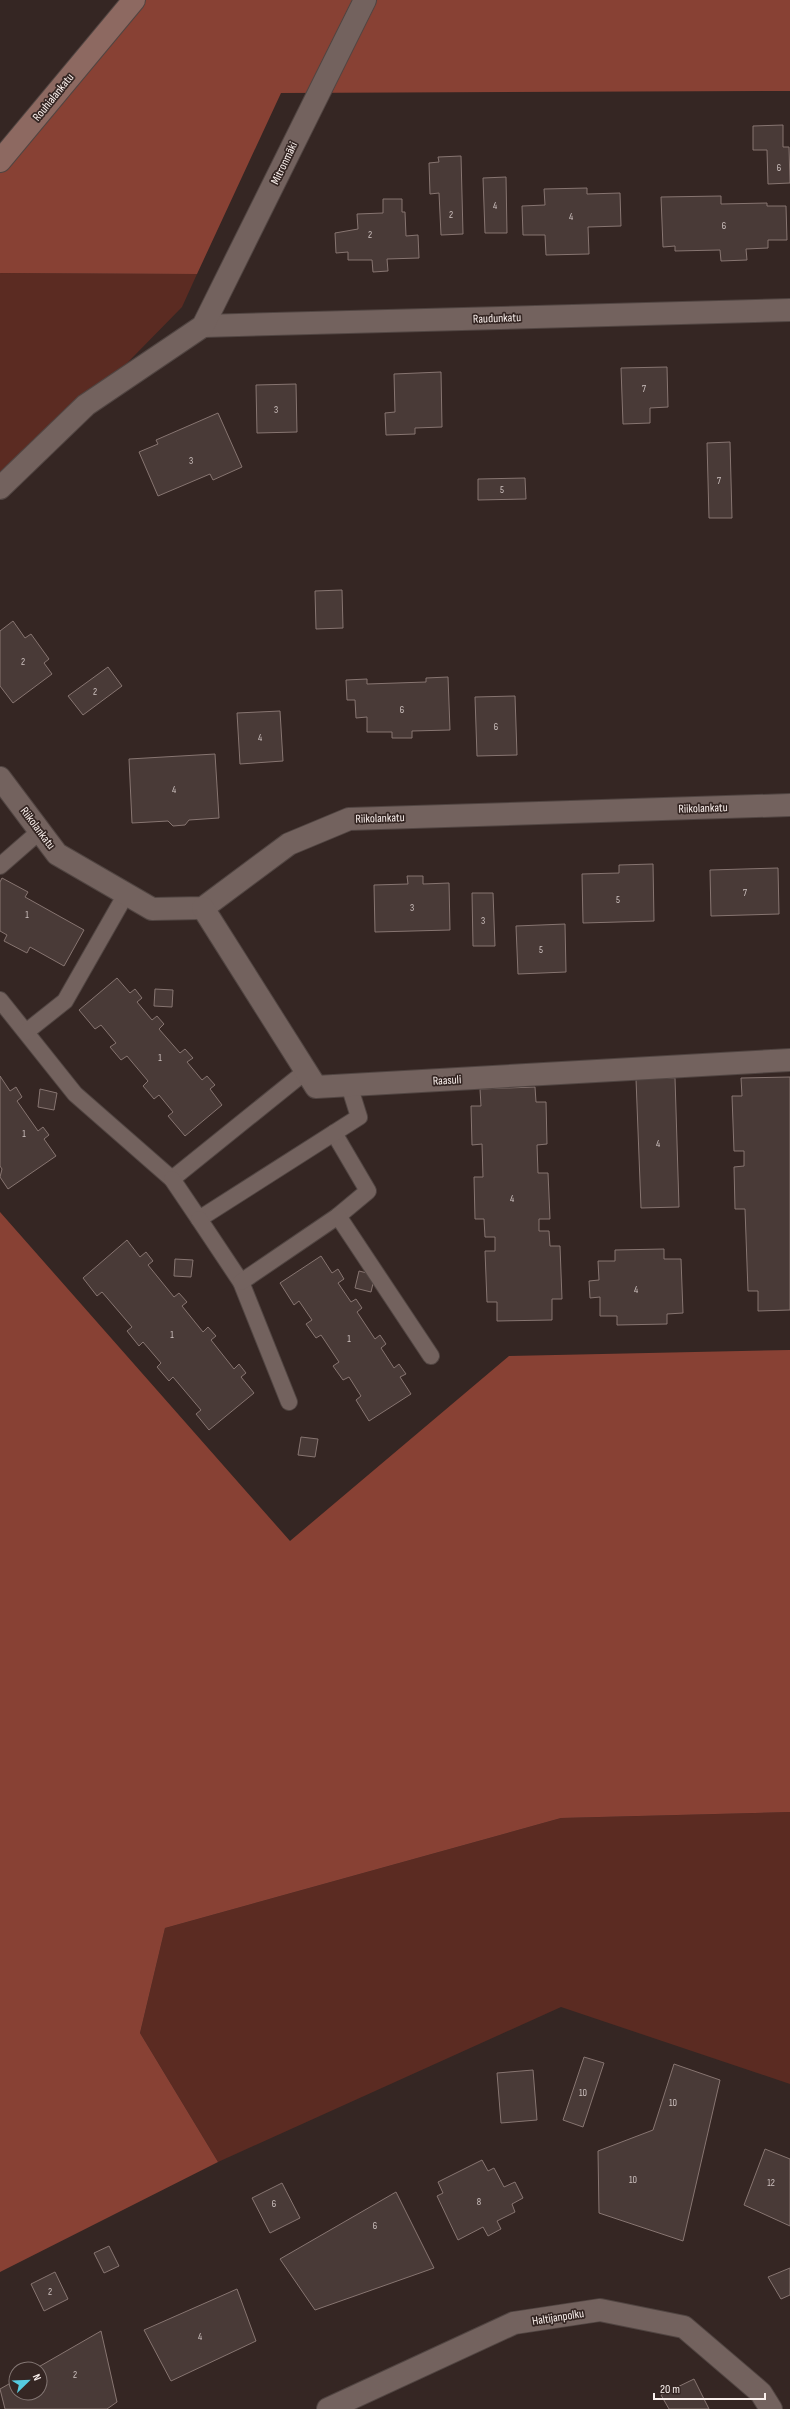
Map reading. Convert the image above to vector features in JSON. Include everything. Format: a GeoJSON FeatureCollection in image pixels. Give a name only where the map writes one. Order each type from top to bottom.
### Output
{"type":"FeatureCollection","features":[{"type":"Feature","properties":{"kind":"street","name":"Rouhialankatu"},"geometry":{"type":"LineString","coordinates":[[0,161],[134,0]]}},
{"type":"Feature","properties":{"kind":"street","name":"Mitronmäki"},"geometry":{"type":"LineString","coordinates":[[203,326],[365,0]]}},
{"type":"Feature","properties":{"kind":"street","name":"Raudunkatu"},"geometry":{"type":"LineString","coordinates":[[203,326],[790,310]]}},
{"type":"Feature","properties":{"kind":"street"},"geometry":{"type":"LineString","coordinates":[[0,488],[86,405],[203,326]]}},
{"type":"Feature","properties":{"kind":"street","name":"Riikolankatu"},"geometry":{"type":"LineString","coordinates":[[0,778],[57,854],[152,909],[203,908],[289,844],[349,819],[790,805]]}},
{"type":"Feature","properties":{"kind":"street","name":"Raasuli"},"geometry":{"type":"LineString","coordinates":[[203,908],[316,1088],[790,1060]]}},
{"type":"Feature","properties":{"kind":"street","name":"Haltijanpolku"},"geometry":{"type":"LineString","coordinates":[[328,2409],[514,2323],[600,2310],[684,2326],[760,2393],[771,2409]]}},
{"type":"Feature","properties":{"kind":"lane"},"geometry":{"type":"LineString","coordinates":[[0,866],[40,831]]}},
{"type":"Feature","properties":{"kind":"lane"},"geometry":{"type":"LineString","coordinates":[[26,1032],[64,1001],[126,894]]}},
{"type":"Feature","properties":{"kind":"lane"},"geometry":{"type":"LineString","coordinates":[[0,1000],[75,1094],[172,1179],[241,1282],[289,1402]]}},
{"type":"Feature","properties":{"kind":"lane"},"geometry":{"type":"LineString","coordinates":[[172,1179],[306,1071]]}},
{"type":"Feature","properties":{"kind":"lane"},"geometry":{"type":"LineString","coordinates":[[199,1219],[359,1117],[349,1085]]}},
{"type":"Feature","properties":{"kind":"lane"},"geometry":{"type":"LineString","coordinates":[[241,1282],[338,1216],[368,1191],[334,1133]]}},
{"type":"Feature","properties":{"kind":"lane"},"geometry":{"type":"LineString","coordinates":[[338,1216],[431,1356]]}},
{"type":"Feature","properties":{"kind":"shaded area"},"geometry":{"type":"Polygon","coordinates":[[[134,0],[790,0],[790,91],[281,93],[197,274],[0,273],[0,162],[134,0]]]}},
{"type":"Feature","properties":{"kind":"shaded area"},"geometry":{"type":"Polygon","coordinates":[[[0,273],[197,274],[182,307],[86,405],[0,488],[0,273]]]}},
{"type":"Feature","properties":{"kind":"shaded area"},"geometry":{"type":"Polygon","coordinates":[[[0,1212],[290,1541],[509,1356],[790,1350],[790,1812],[561,1818],[165,1928],[140,2033],[218,2162],[0,2272],[0,1212]]]}},
{"type":"Feature","properties":{"kind":"shaded area"},"geometry":{"type":"Polygon","coordinates":[[[790,1812],[790,2084],[561,2007],[218,2162],[140,2033],[165,1928],[561,1818],[790,1812]]]}},
{"type":"Feature","properties":{"kind":"building"},"geometry":{"type":"Polygon","coordinates":[[[783,125],[783,147],[789,147],[790,183],[768,184],[767,150],[753,150],[753,126],[783,125]]]}},
{"type":"Feature","properties":{"kind":"building"},"geometry":{"type":"Polygon","coordinates":[[[461,156],[463,234],[441,235],[439,193],[430,194],[429,163],[439,162],[438,157],[461,156]]]}},
{"type":"Feature","properties":{"kind":"building"},"geometry":{"type":"Polygon","coordinates":[[[506,177],[507,233],[485,233],[483,178],[506,177]]]}},
{"type":"Feature","properties":{"kind":"building"},"geometry":{"type":"Polygon","coordinates":[[[587,188],[587,194],[620,193],[621,226],[588,227],[589,254],[546,255],[545,235],[523,235],[522,206],[545,205],[544,189],[587,188]]]}},
{"type":"Feature","properties":{"kind":"building"},"geometry":{"type":"Polygon","coordinates":[[[721,196],[721,204],[767,203],[767,206],[786,206],[787,240],[768,240],[768,248],[746,249],[747,260],[721,261],[720,250],[675,251],[675,246],[663,247],[661,197],[721,196]]]}},
{"type":"Feature","properties":{"kind":"building"},"geometry":{"type":"Polygon","coordinates":[[[383,199],[402,199],[402,212],[405,212],[406,236],[418,235],[419,258],[387,259],[388,271],[373,272],[372,260],[348,260],[348,252],[336,253],[335,233],[358,229],[357,214],[383,213],[383,199]]]}},
{"type":"Feature","properties":{"kind":"building"},"geometry":{"type":"Polygon","coordinates":[[[667,367],[668,407],[650,408],[650,423],[623,424],[621,368],[667,367]]]}},
{"type":"Feature","properties":{"kind":"building"},"geometry":{"type":"Polygon","coordinates":[[[441,372],[442,427],[415,428],[415,434],[386,435],[385,413],[395,412],[394,374],[441,372]]]}},
{"type":"Feature","properties":{"kind":"building"},"geometry":{"type":"Polygon","coordinates":[[[296,384],[297,432],[257,433],[256,385],[296,384]]]}},
{"type":"Feature","properties":{"kind":"building"},"geometry":{"type":"Polygon","coordinates":[[[218,413],[242,467],[213,480],[210,474],[158,496],[139,452],[158,444],[156,440],[218,413]]]}},
{"type":"Feature","properties":{"kind":"building"},"geometry":{"type":"Polygon","coordinates":[[[730,442],[732,518],[709,518],[707,443],[730,442]]]}},
{"type":"Feature","properties":{"kind":"building"},"geometry":{"type":"Polygon","coordinates":[[[525,478],[526,499],[478,500],[478,479],[525,478]]]}},
{"type":"Feature","properties":{"kind":"building"},"geometry":{"type":"Polygon","coordinates":[[[342,590],[343,628],[316,629],[315,591],[342,590]]]}},
{"type":"Feature","properties":{"kind":"building"},"geometry":{"type":"Polygon","coordinates":[[[13,621],[25,638],[31,634],[49,659],[44,663],[52,674],[13,703],[0,686],[0,631],[13,621]]]}},
{"type":"Feature","properties":{"kind":"building"},"geometry":{"type":"Polygon","coordinates":[[[108,667],[122,686],[83,715],[68,696],[108,667]]]}},
{"type":"Feature","properties":{"kind":"building"},"geometry":{"type":"Polygon","coordinates":[[[448,677],[450,730],[412,731],[412,738],[392,738],[392,732],[367,732],[367,717],[356,718],[355,700],[347,700],[346,680],[367,679],[367,684],[426,682],[426,678],[448,677]]]}},
{"type":"Feature","properties":{"kind":"building"},"geometry":{"type":"Polygon","coordinates":[[[515,696],[517,755],[477,756],[475,697],[515,696]]]}},
{"type":"Feature","properties":{"kind":"building"},"geometry":{"type":"Polygon","coordinates":[[[280,711],[283,761],[240,764],[237,713],[280,711]]]}},
{"type":"Feature","properties":{"kind":"building"},"geometry":{"type":"Polygon","coordinates":[[[215,754],[219,818],[189,820],[185,825],[173,826],[168,821],[132,823],[129,759],[215,754]]]}},
{"type":"Feature","properties":{"kind":"building"},"geometry":{"type":"Polygon","coordinates":[[[653,864],[654,921],[583,923],[582,874],[619,873],[619,865],[653,864]]]}},
{"type":"Feature","properties":{"kind":"building"},"geometry":{"type":"Polygon","coordinates":[[[778,868],[779,914],[711,916],[710,870],[778,868]]]}},
{"type":"Feature","properties":{"kind":"building"},"geometry":{"type":"Polygon","coordinates":[[[407,876],[423,876],[423,884],[449,883],[450,930],[375,932],[374,885],[408,884],[407,876]]]}},
{"type":"Feature","properties":{"kind":"building"},"geometry":{"type":"Polygon","coordinates":[[[2,878],[28,892],[25,897],[84,930],[64,966],[30,947],[27,953],[4,941],[7,935],[0,931],[0,882],[2,878]]]}},
{"type":"Feature","properties":{"kind":"building"},"geometry":{"type":"Polygon","coordinates":[[[472,893],[493,893],[495,946],[473,946],[472,893]]]}},
{"type":"Feature","properties":{"kind":"building"},"geometry":{"type":"Polygon","coordinates":[[[565,924],[566,972],[518,974],[516,926],[565,924]]]}},
{"type":"Feature","properties":{"kind":"building"},"geometry":{"type":"Polygon","coordinates":[[[117,978],[130,993],[135,989],[142,998],[137,1002],[152,1020],[157,1016],[164,1024],[159,1029],[180,1053],[185,1049],[193,1058],[187,1062],[202,1080],[207,1076],[215,1085],[210,1089],[222,1105],[185,1136],[168,1116],[173,1112],[159,1095],[154,1099],[143,1086],[148,1081],[127,1056],[121,1060],[110,1047],[116,1043],[101,1025],[95,1029],[79,1010],[117,978]]]}},
{"type":"Feature","properties":{"kind":"building"},"geometry":{"type":"Polygon","coordinates":[[[155,989],[173,990],[172,1007],[154,1006],[155,989]]]}},
{"type":"Feature","properties":{"kind":"building"},"geometry":{"type":"Polygon","coordinates":[[[0,1076],[10,1091],[16,1087],[22,1097],[17,1101],[38,1131],[43,1127],[49,1135],[44,1139],[56,1156],[8,1189],[0,1177],[2,1169],[0,1166],[0,1076]]]}},
{"type":"Feature","properties":{"kind":"building"},"geometry":{"type":"Polygon","coordinates":[[[790,1077],[790,1310],[758,1311],[758,1291],[748,1291],[745,1209],[735,1209],[734,1167],[744,1166],[744,1151],[734,1151],[732,1096],[742,1096],[741,1078],[790,1077]]]}},
{"type":"Feature","properties":{"kind":"building"},"geometry":{"type":"Polygon","coordinates":[[[675,1078],[679,1207],[641,1208],[636,1079],[675,1078]]]}},
{"type":"Feature","properties":{"kind":"building"},"geometry":{"type":"Polygon","coordinates":[[[535,1087],[536,1102],[546,1102],[547,1144],[537,1145],[538,1173],[548,1173],[550,1219],[539,1219],[539,1231],[549,1231],[550,1246],[560,1246],[562,1299],[552,1299],[552,1320],[497,1321],[497,1302],[487,1302],[485,1251],[495,1251],[495,1237],[485,1237],[484,1219],[475,1219],[474,1177],[483,1177],[482,1144],[472,1145],[471,1106],[481,1106],[480,1089],[535,1087]]]}},
{"type":"Feature","properties":{"kind":"building"},"geometry":{"type":"Polygon","coordinates":[[[40,1089],[57,1093],[54,1110],[38,1107],[40,1089]]]}},
{"type":"Feature","properties":{"kind":"building"},"geometry":{"type":"Polygon","coordinates":[[[127,1240],[140,1257],[146,1252],[153,1261],[148,1265],[174,1297],[179,1293],[187,1302],[182,1306],[203,1332],[208,1327],[216,1336],[211,1340],[234,1369],[239,1364],[246,1373],[241,1377],[254,1393],[209,1430],[196,1414],[201,1410],[173,1377],[169,1381],[157,1367],[161,1363],[143,1342],[139,1346],[127,1331],[132,1327],[102,1292],[97,1296],[83,1278],[127,1240]]]}},
{"type":"Feature","properties":{"kind":"building"},"geometry":{"type":"Polygon","coordinates":[[[664,1249],[664,1259],[681,1259],[683,1313],[667,1314],[667,1324],[617,1325],[617,1316],[600,1316],[600,1297],[590,1298],[589,1281],[599,1280],[598,1261],[615,1261],[615,1250],[664,1249]]]}},
{"type":"Feature","properties":{"kind":"building"},"geometry":{"type":"Polygon","coordinates":[[[321,1256],[332,1273],[338,1269],[344,1279],[338,1283],[351,1302],[356,1299],[362,1308],[357,1312],[375,1339],[380,1335],[386,1344],[381,1348],[394,1368],[399,1364],[406,1374],[400,1377],[411,1394],[369,1421],[356,1400],[361,1396],[349,1377],[343,1380],[333,1366],[339,1362],[321,1335],[316,1338],[306,1324],[312,1320],[299,1301],[294,1305],[280,1283],[321,1256]]]}},
{"type":"Feature","properties":{"kind":"building"},"geometry":{"type":"Polygon","coordinates":[[[175,1259],[193,1260],[191,1277],[174,1276],[175,1259]]]}},
{"type":"Feature","properties":{"kind":"building"},"geometry":{"type":"Polygon","coordinates":[[[359,1271],[375,1275],[371,1292],[355,1288],[359,1271]]]}},
{"type":"Feature","properties":{"kind":"building"},"geometry":{"type":"Polygon","coordinates":[[[301,1437],[318,1439],[315,1457],[298,1455],[301,1437]]]}},
{"type":"Feature","properties":{"kind":"building"},"geometry":{"type":"Polygon","coordinates":[[[584,2057],[604,2063],[583,2127],[563,2120],[584,2057]]]}},
{"type":"Feature","properties":{"kind":"building"},"geometry":{"type":"Polygon","coordinates":[[[674,2064],[720,2080],[683,2241],[599,2213],[598,2151],[653,2130],[674,2064]]]}},
{"type":"Feature","properties":{"kind":"building"},"geometry":{"type":"Polygon","coordinates":[[[533,2070],[537,2120],[501,2123],[497,2073],[533,2070]]]}},
{"type":"Feature","properties":{"kind":"building"},"geometry":{"type":"Polygon","coordinates":[[[765,2149],[790,2159],[790,2226],[744,2205],[765,2149]]]}},
{"type":"Feature","properties":{"kind":"building"},"geometry":{"type":"Polygon","coordinates":[[[482,2160],[488,2171],[494,2168],[504,2187],[515,2182],[523,2198],[512,2204],[515,2212],[497,2221],[501,2229],[488,2236],[483,2227],[458,2240],[437,2196],[443,2193],[438,2182],[482,2160]]]}},
{"type":"Feature","properties":{"kind":"building"},"geometry":{"type":"Polygon","coordinates":[[[282,2183],[300,2218],[270,2233],[252,2198],[282,2183]]]}},
{"type":"Feature","properties":{"kind":"building"},"geometry":{"type":"Polygon","coordinates":[[[396,2192],[434,2268],[315,2310],[280,2259],[396,2192]]]}},
{"type":"Feature","properties":{"kind":"building"},"geometry":{"type":"Polygon","coordinates":[[[109,2246],[119,2266],[104,2273],[94,2253],[109,2246]]]}},
{"type":"Feature","properties":{"kind":"building"},"geometry":{"type":"Polygon","coordinates":[[[790,2268],[790,2295],[781,2299],[768,2277],[790,2268]]]}},
{"type":"Feature","properties":{"kind":"building"},"geometry":{"type":"Polygon","coordinates":[[[55,2272],[68,2299],[44,2311],[31,2284],[55,2272]]]}},
{"type":"Feature","properties":{"kind":"building"},"geometry":{"type":"Polygon","coordinates":[[[237,2289],[256,2341],[171,2381],[144,2330],[237,2289]]]}},
{"type":"Feature","properties":{"kind":"building"},"geometry":{"type":"Polygon","coordinates":[[[101,2331],[117,2402],[107,2409],[5,2409],[0,2389],[8,2384],[8,2401],[48,2401],[48,2362],[101,2331]]]}},
{"type":"Feature","properties":{"kind":"building"},"geometry":{"type":"Polygon","coordinates":[[[694,2379],[709,2409],[669,2409],[661,2395],[694,2379]]]}}]}
